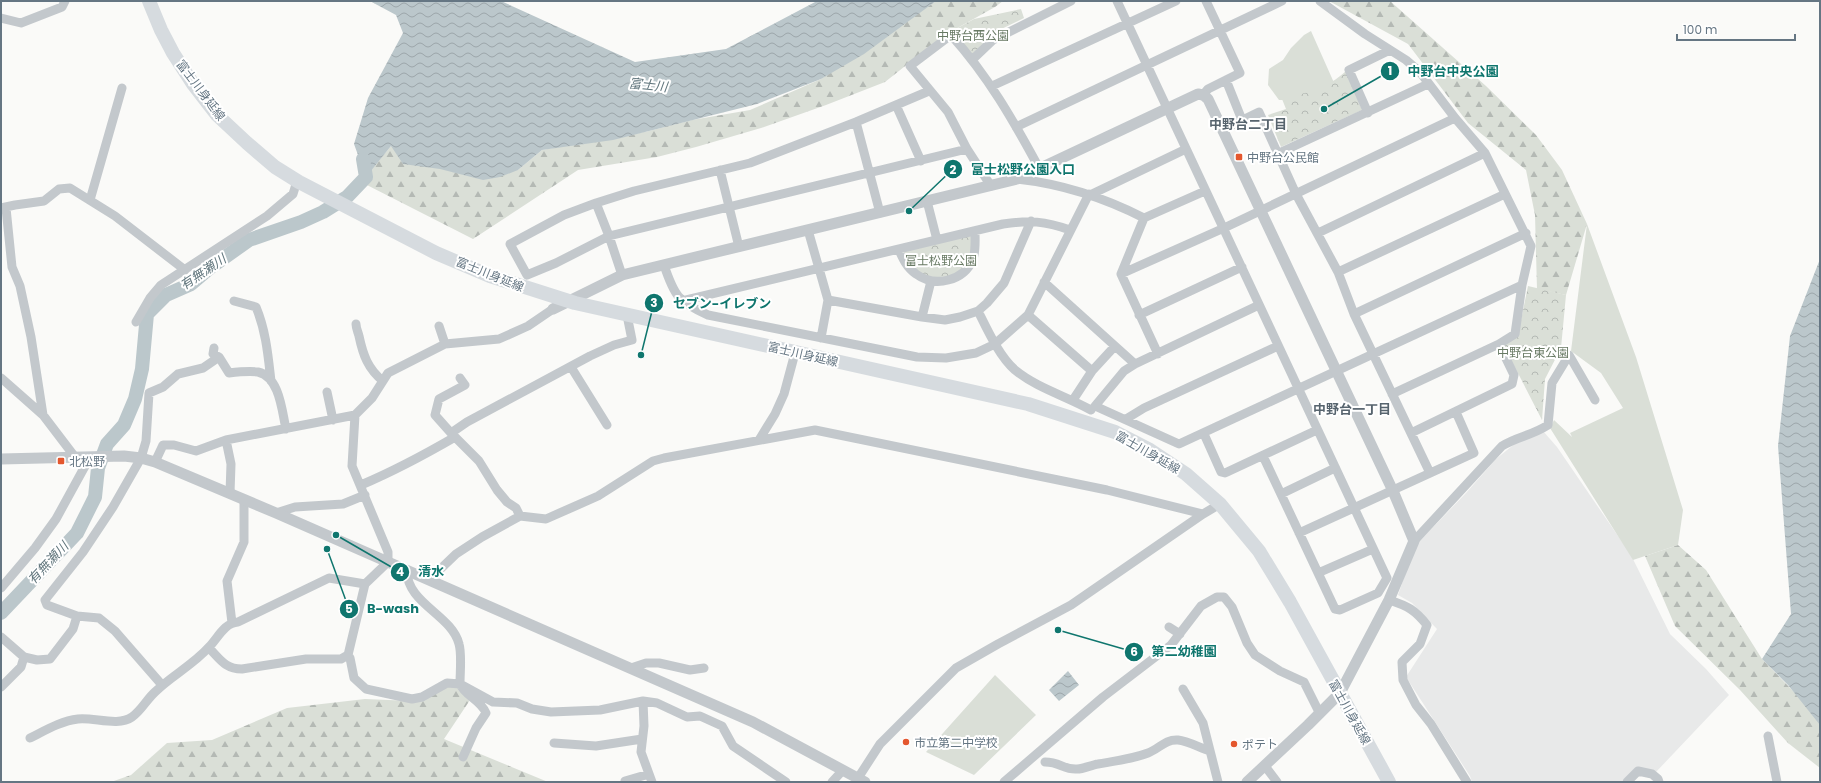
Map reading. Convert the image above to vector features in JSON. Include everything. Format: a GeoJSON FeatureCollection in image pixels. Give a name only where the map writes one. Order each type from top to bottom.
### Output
{"type":"FeatureCollection","features":[{"type":"Feature","properties":{"kind":"main road","name":"富士川身延線"},"geometry":{"type":"LineString","coordinates":[[149,1],[161,30],[173,53],[193,84],[217,115],[276,167],[298,182],[436,252],[490,276],[575,303],[1028,404],[1115,432],[1150,450],[1186,474],[1220,504],[1259,551],[1389,782]]}},
{"type":"Feature","properties":{"kind":"street"},"geometry":{"type":"LineString","coordinates":[[1,18],[21,23],[62,6],[65,1]]}},
{"type":"Feature","properties":{"kind":"street"},"geometry":{"type":"LineString","coordinates":[[973,59],[993,40],[1071,1]]}},
{"type":"Feature","properties":{"kind":"street"},"geometry":{"type":"LineString","coordinates":[[1117,1],[1126,24],[1224,228],[1387,578],[1378,593],[1340,610],[1335,609],[1263,456]]}},
{"type":"Feature","properties":{"kind":"street"},"geometry":{"type":"LineString","coordinates":[[992,86],[1176,1]]}},
{"type":"Feature","properties":{"kind":"street"},"geometry":{"type":"LineString","coordinates":[[1203,95],[1208,89],[1240,73],[1206,1]]}},
{"type":"Feature","properties":{"kind":"street"},"geometry":{"type":"LineString","coordinates":[[1016,127],[1282,1]]}},
{"type":"Feature","properties":{"kind":"street"},"geometry":{"type":"LineString","coordinates":[[1320,1],[1420,72],[1455,118],[1485,152],[1526,233],[1531,246],[1522,285],[1515,334],[1499,344],[1392,394]]}},
{"type":"Feature","properties":{"kind":"street"},"geometry":{"type":"LineString","coordinates":[[992,186],[967,149],[948,112],[929,91],[910,66],[951,35],[973,59],[992,86],[1039,168]]}},
{"type":"Feature","properties":{"kind":"street"},"geometry":{"type":"LineString","coordinates":[[1368,113],[1349,70],[1390,50]]}},
{"type":"Feature","properties":{"kind":"street"},"geometry":{"type":"LineString","coordinates":[[1226,80],[1242,120]]}},
{"type":"Feature","properties":{"kind":"street"},"geometry":{"type":"LineString","coordinates":[[1277,154],[1428,84]]}},
{"type":"Feature","properties":{"kind":"street"},"geometry":{"type":"LineString","coordinates":[[90,200],[122,88]]}},
{"type":"Feature","properties":{"kind":"street"},"geometry":{"type":"LineString","coordinates":[[929,91],[856,122],[750,163],[634,191],[564,214],[510,244],[527,275],[556,263],[609,236],[967,149]]}},
{"type":"Feature","properties":{"kind":"street"},"geometry":{"type":"LineString","coordinates":[[155,462],[163,445],[174,445],[196,451],[226,440],[355,415],[372,398],[388,373],[445,344],[499,339],[528,326],[553,309],[577,296],[622,275],[1017,179],[1198,94],[1203,95],[1208,99],[1393,491],[1414,541]]}},
{"type":"Feature","properties":{"kind":"street"},"geometry":{"type":"LineString","coordinates":[[896,105],[921,161]]}},
{"type":"Feature","properties":{"kind":"street"},"geometry":{"type":"LineString","coordinates":[[1222,130],[1259,112],[1296,194],[1318,232],[1338,272],[1354,314],[1430,473]]}},
{"type":"Feature","properties":{"kind":"street"},"geometry":{"type":"LineString","coordinates":[[1121,274],[1224,228],[1455,118]]}},
{"type":"Feature","properties":{"kind":"street"},"geometry":{"type":"LineString","coordinates":[[856,122],[880,213]]}},
{"type":"Feature","properties":{"kind":"street"},"geometry":{"type":"LineString","coordinates":[[664,265],[672,288],[682,301],[690,308],[708,315],[917,357],[946,358],[976,353],[995,344],[1028,316],[1070,230],[1091,194],[1186,149]]}},
{"type":"Feature","properties":{"kind":"street"},"geometry":{"type":"LineString","coordinates":[[1318,232],[1485,152]]}},
{"type":"Feature","properties":{"kind":"street"},"geometry":{"type":"LineString","coordinates":[[720,170],[739,247]]}},
{"type":"Feature","properties":{"kind":"street"},"geometry":{"type":"LineString","coordinates":[[1017,179],[1043,182],[1091,194],[1144,218]]}},
{"type":"Feature","properties":{"kind":"street"},"geometry":{"type":"LineString","coordinates":[[136,322],[150,298],[161,285],[267,216],[292,194],[298,182]]}},
{"type":"Feature","properties":{"kind":"street"},"geometry":{"type":"LineString","coordinates":[[43,415],[31,337],[20,286],[12,267],[3,208],[44,201],[59,188],[70,188],[115,216],[185,270]]}},
{"type":"Feature","properties":{"kind":"street"},"geometry":{"type":"LineString","coordinates":[[1158,354],[1121,274],[1144,218],[1205,191]]}},
{"type":"Feature","properties":{"kind":"street"},"geometry":{"type":"LineString","coordinates":[[1338,272],[1505,194]]}},
{"type":"Feature","properties":{"kind":"street"},"geometry":{"type":"LineString","coordinates":[[927,201],[937,240]]}},
{"type":"Feature","properties":{"kind":"street"},"geometry":{"type":"LineString","coordinates":[[596,203],[622,275]]}},
{"type":"Feature","properties":{"kind":"street"},"geometry":{"type":"LineString","coordinates":[[682,301],[1003,224],[1032,221],[1053,224],[1070,230]]}},
{"type":"Feature","properties":{"kind":"street"},"geometry":{"type":"LineString","coordinates":[[828,300],[945,320],[960,317],[978,310],[1004,283],[1032,221]]}},
{"type":"Feature","properties":{"kind":"street"},"geometry":{"type":"LineString","coordinates":[[808,230],[828,300],[821,338]]}},
{"type":"Feature","properties":{"kind":"street"},"geometry":{"type":"LineString","coordinates":[[898,250],[906,264],[916,274],[931,281],[949,280],[963,273],[973,258],[975,251],[975,231]]}},
{"type":"Feature","properties":{"kind":"street"},"geometry":{"type":"LineString","coordinates":[[1354,314],[1526,233]]}},
{"type":"Feature","properties":{"kind":"street"},"geometry":{"type":"LineString","coordinates":[[1139,315],[1242,267]]}},
{"type":"Feature","properties":{"kind":"street"},"geometry":{"type":"LineString","coordinates":[[922,317],[931,281]]}},
{"type":"Feature","properties":{"kind":"street"},"geometry":{"type":"LineString","coordinates":[[1044,282],[1135,364]]}},
{"type":"Feature","properties":{"kind":"street"},"geometry":{"type":"LineString","coordinates":[[1259,305],[1135,364],[1124,372],[1095,406],[1179,444],[1204,434],[1298,388],[1522,285]]}},
{"type":"Feature","properties":{"kind":"street"},"geometry":{"type":"LineString","coordinates":[[234,301],[256,307],[263,323],[267,340],[271,381],[279,398],[286,429]]}},
{"type":"Feature","properties":{"kind":"street"},"geometry":{"type":"LineString","coordinates":[[978,310],[995,344],[1014,369],[1036,384],[1073,400],[1091,410]]}},
{"type":"Feature","properties":{"kind":"street"},"geometry":{"type":"LineString","coordinates":[[361,485],[390,473],[426,455],[453,435],[467,422],[614,345],[632,340],[627,315]]}},
{"type":"Feature","properties":{"kind":"street"},"geometry":{"type":"LineString","coordinates":[[1028,316],[1092,371]]}},
{"type":"Feature","properties":{"kind":"street"},"geometry":{"type":"LineString","coordinates":[[356,324],[366,362],[373,373],[383,381]]}},
{"type":"Feature","properties":{"kind":"street"},"geometry":{"type":"LineString","coordinates":[[439,326],[445,344]]}},
{"type":"Feature","properties":{"kind":"street"},"geometry":{"type":"LineString","coordinates":[[1410,433],[1512,384],[1514,375],[1499,344]]}},
{"type":"Feature","properties":{"kind":"street"},"geometry":{"type":"LineString","coordinates":[[1073,400],[1092,371],[1115,346]]}},
{"type":"Feature","properties":{"kind":"street"},"geometry":{"type":"LineString","coordinates":[[1126,419],[1144,408],[1278,346]]}},
{"type":"Feature","properties":{"kind":"street"},"geometry":{"type":"LineString","coordinates":[[214,348],[213,354],[219,357],[229,372],[259,372],[271,381]]}},
{"type":"Feature","properties":{"kind":"street"},"geometry":{"type":"LineString","coordinates":[[759,440],[776,414],[784,394],[795,353]]}},
{"type":"Feature","properties":{"kind":"street"},"geometry":{"type":"LineString","coordinates":[[1247,782],[1320,714],[1340,693],[1389,600],[1414,541],[1502,446],[1515,438],[1529,436],[1548,425],[1552,383],[1568,355],[1595,400]]}},
{"type":"Feature","properties":{"kind":"street"},"geometry":{"type":"LineString","coordinates":[[162,685],[115,632],[99,618],[77,616],[47,605],[45,600],[83,552],[113,506],[141,458],[146,441],[149,393],[164,387],[178,374],[203,368],[219,357]]}},
{"type":"Feature","properties":{"kind":"street"},"geometry":{"type":"LineString","coordinates":[[571,367],[607,425]]}},
{"type":"Feature","properties":{"kind":"street"},"geometry":{"type":"LineString","coordinates":[[1,378],[43,415],[75,457]]}},
{"type":"Feature","properties":{"kind":"street"},"geometry":{"type":"LineString","coordinates":[[460,378],[465,384],[439,399],[435,415],[480,461],[497,490],[507,502],[516,508],[520,516]]}},
{"type":"Feature","properties":{"kind":"street"},"geometry":{"type":"LineString","coordinates":[[327,392],[333,420]]}},
{"type":"Feature","properties":{"kind":"street"},"geometry":{"type":"LineString","coordinates":[[1299,533],[1474,453],[1456,412]]}},
{"type":"Feature","properties":{"kind":"street"},"geometry":{"type":"LineString","coordinates":[[355,415],[352,466],[388,552],[388,562],[365,584],[348,655],[354,678],[366,688],[412,699],[422,697],[447,683],[460,684],[493,702],[517,703],[532,709],[551,712],[600,710],[643,701],[657,702],[687,717],[700,716],[722,726],[733,746],[786,782]]}},
{"type":"Feature","properties":{"kind":"street"},"geometry":{"type":"LineString","coordinates":[[429,580],[456,554],[482,537],[520,516],[546,519],[598,496],[653,461],[815,430],[1107,490],[1203,514]]}},
{"type":"Feature","properties":{"kind":"street"},"geometry":{"type":"LineString","coordinates":[[1204,434],[1221,472],[1225,473],[1317,430]]}},
{"type":"Feature","properties":{"kind":"street"},"geometry":{"type":"LineString","coordinates":[[226,440],[231,464],[230,493]]}},
{"type":"Feature","properties":{"kind":"street"},"geometry":{"type":"LineString","coordinates":[[1,459],[124,456],[141,458],[155,462],[276,513],[753,722],[862,780],[880,744],[956,668],[1071,605],[1203,514],[1220,504]]}},
{"type":"Feature","properties":{"kind":"street"},"geometry":{"type":"LineString","coordinates":[[1,588],[35,548],[56,519],[91,457]]}},
{"type":"Feature","properties":{"kind":"street"},"geometry":{"type":"LineString","coordinates":[[1281,494],[1335,468]]}},
{"type":"Feature","properties":{"kind":"street"},"geometry":{"type":"LineString","coordinates":[[276,513],[295,507],[343,504],[365,495]]}},
{"type":"Feature","properties":{"kind":"street"},"geometry":{"type":"LineString","coordinates":[[232,623],[227,581],[244,542],[244,500]]}},
{"type":"Feature","properties":{"kind":"street"},"geometry":{"type":"LineString","coordinates":[[1318,573],[1373,549]]}},
{"type":"Feature","properties":{"kind":"street"},"geometry":{"type":"LineString","coordinates":[[407,570],[407,578],[413,591],[452,631],[459,644],[460,684],[462,689],[484,708],[486,713],[476,728],[463,757]]}},
{"type":"Feature","properties":{"kind":"street"},"geometry":{"type":"LineString","coordinates":[[30,738],[60,723],[79,719],[120,721],[132,718],[162,685],[209,648],[220,632],[232,623],[238,622],[329,578],[365,584]]}},
{"type":"Feature","properties":{"kind":"street"},"geometry":{"type":"LineString","coordinates":[[1007,781],[1103,697],[1171,645],[1201,606],[1217,597],[1224,597],[1232,607],[1247,643],[1255,655],[1280,671],[1304,682],[1320,714]]}},
{"type":"Feature","properties":{"kind":"street"},"geometry":{"type":"LineString","coordinates":[[1389,600],[1404,604],[1415,610],[1427,625],[1420,644],[1402,662],[1403,680],[1416,705],[1431,724],[1467,782]]}},
{"type":"Feature","properties":{"kind":"street"},"geometry":{"type":"LineString","coordinates":[[1,637],[24,656],[37,660],[50,658],[73,629],[77,616]]}},
{"type":"Feature","properties":{"kind":"street"},"geometry":{"type":"LineString","coordinates":[[1169,627],[1180,634]]}},
{"type":"Feature","properties":{"kind":"street"},"geometry":{"type":"LineString","coordinates":[[209,648],[224,664],[232,669],[242,669],[306,659],[341,659],[348,655]]}},
{"type":"Feature","properties":{"kind":"street"},"geometry":{"type":"LineString","coordinates":[[1,687],[21,667],[24,656]]}},
{"type":"Feature","properties":{"kind":"street"},"geometry":{"type":"LineString","coordinates":[[631,668],[644,659],[690,670],[704,668]]}},
{"type":"Feature","properties":{"kind":"street"},"geometry":{"type":"LineString","coordinates":[[1184,689],[1203,723],[1218,782]]}},
{"type":"Feature","properties":{"kind":"street"},"geometry":{"type":"LineString","coordinates":[[625,781],[651,778],[641,752],[643,701]]}},
{"type":"Feature","properties":{"kind":"street"},"geometry":{"type":"LineString","coordinates":[[1768,736],[1777,782]]}},
{"type":"Feature","properties":{"kind":"street"},"geometry":{"type":"LineString","coordinates":[[554,743],[596,746],[642,740]]}},
{"type":"Feature","properties":{"kind":"street"},"geometry":{"type":"LineString","coordinates":[[1045,762],[1055,762],[1069,769],[1078,769],[1096,764],[1125,760],[1150,752],[1160,744],[1179,740],[1210,751]]}},
{"type":"Feature","properties":{"kind":"street"},"geometry":{"type":"LineString","coordinates":[[1265,766],[1277,782]]}},
{"type":"Feature","properties":{"kind":"street"},"geometry":{"type":"LineString","coordinates":[[832,782],[843,770]]}},
{"type":"Feature","properties":{"kind":"street"},"geometry":{"type":"LineString","coordinates":[[1627,782],[1638,771],[1652,774],[1658,779],[1658,782]]}},
{"type":"Feature","properties":{"kind":"shaded area"},"geometry":{"type":"Polygon","coordinates":[[[1543,431],[1557,447],[1631,555],[1670,634],[1706,669],[1729,695],[1656,772],[1637,767],[1621,782],[1472,782],[1470,776],[1406,677],[1437,629],[1412,603],[1398,595],[1415,546],[1466,493],[1496,459],[1517,442],[1543,431]]]}},
{"type":"Feature","properties":{"kind":"green space"},"geometry":{"type":"Polygon","coordinates":[[[936,1],[1003,1],[943,36],[885,82],[761,128],[696,147],[657,157],[578,170],[473,239],[361,182],[391,146],[518,170],[542,150],[645,132],[692,120],[750,110],[821,79],[936,1]]]}},
{"type":"Feature","properties":{"kind":"green space"},"geometry":{"type":"Polygon","coordinates":[[[1329,1],[1390,1],[1486,86],[1536,135],[1562,170],[1587,224],[1566,295],[1537,289],[1535,215],[1526,170],[1468,123],[1408,44],[1329,1]]]}},
{"type":"Feature","properties":{"kind":"green space","name":"中野台西公園"},"geometry":{"type":"Polygon","coordinates":[[[1021,9],[1024,18],[991,34],[973,55],[952,31],[974,19],[1021,9]]]}},
{"type":"Feature","properties":{"kind":"green space"},"geometry":{"type":"Polygon","coordinates":[[[1311,31],[1335,85],[1308,100],[1279,100],[1268,85],[1269,69],[1283,60],[1291,48],[1304,35],[1311,31]]]}},
{"type":"Feature","properties":{"kind":"green space"},"geometry":{"type":"Polygon","coordinates":[[[1346,71],[1362,110],[1281,147],[1268,115],[1286,109],[1282,99],[1324,86],[1332,82],[1346,71]]]}},
{"type":"Feature","properties":{"kind":"green space"},"geometry":{"type":"Polygon","coordinates":[[[1587,224],[1636,357],[1683,510],[1678,545],[1633,560],[1550,428],[1554,420],[1572,437],[1570,433],[1623,408],[1601,373],[1571,351],[1587,224]]]}},
{"type":"Feature","properties":{"kind":"green space","name":"富士松野公園"},"geometry":{"type":"Polygon","coordinates":[[[972,235],[971,252],[965,268],[955,275],[948,277],[935,278],[922,275],[913,268],[903,251],[972,235]]]}},
{"type":"Feature","properties":{"kind":"green space","name":"中野台東公園"},"geometry":{"type":"Polygon","coordinates":[[[1528,286],[1566,295],[1561,348],[1545,379],[1542,420],[1503,344],[1518,335],[1528,286]]]}},
{"type":"Feature","properties":{"kind":"green space"},"geometry":{"type":"Polygon","coordinates":[[[1678,545],[1706,570],[1762,659],[1820,719],[1820,768],[1788,743],[1740,690],[1675,626],[1645,556],[1678,545]]]}},
{"type":"Feature","properties":{"kind":"green space"},"geometry":{"type":"Polygon","coordinates":[[[995,675],[1036,715],[974,775],[926,752],[995,675]]]}},
{"type":"Feature","properties":{"kind":"green space"},"geometry":{"type":"Polygon","coordinates":[[[455,685],[470,700],[444,739],[548,782],[111,782],[131,775],[167,743],[212,740],[287,708],[365,699],[412,701],[438,690],[455,685]]]}},
{"type":"Feature","properties":{"kind":"water","name":"富士川"},"geometry":{"type":"Polygon","coordinates":[[[370,1],[501,1],[635,62],[726,49],[817,1],[936,1],[864,54],[821,79],[757,104],[613,140],[542,150],[518,170],[500,177],[483,180],[440,169],[403,164],[391,146],[366,177],[354,144],[368,98],[403,33],[396,15],[370,1]]]}},
{"type":"Feature","properties":{"kind":"water"},"geometry":{"type":"Polygon","coordinates":[[[1820,259],[1820,725],[1788,685],[1762,659],[1791,614],[1778,446],[1790,336],[1820,259]]]}},
{"type":"Feature","properties":{"kind":"water"},"geometry":{"type":"Polygon","coordinates":[[[1068,671],[1079,685],[1059,701],[1049,690],[1068,671]]]}},
{"type":"Feature","properties":{"kind":"waterway","name":"有無瀬川"},"geometry":{"type":"LineString","coordinates":[[1,613],[77,533],[95,497],[98,468],[107,444],[124,425],[135,399],[142,369],[147,314],[166,295],[191,284],[211,267],[249,240],[301,222],[323,212],[347,197],[366,177],[363,159]]}},
{"type":"Feature","properties":{"kind":"place","name":"中野台中央公園"},"geometry":{"type":"Point","coordinates":[1324,109]}},
{"type":"Feature","properties":{"kind":"place","name":"中野台公民館"},"geometry":{"type":"Point","coordinates":[1239,157]}},
{"type":"Feature","properties":{"kind":"place","name":"富士松野公園入口"},"geometry":{"type":"Point","coordinates":[909,211]}},
{"type":"Feature","properties":{"kind":"place","name":"セブン-イレブン"},"geometry":{"type":"Point","coordinates":[641,355]}},
{"type":"Feature","properties":{"kind":"place","name":"北松野"},"geometry":{"type":"Point","coordinates":[61,461]}},
{"type":"Feature","properties":{"kind":"place","name":"清水"},"geometry":{"type":"Point","coordinates":[336,535]}},
{"type":"Feature","properties":{"kind":"place","name":"B-wash"},"geometry":{"type":"Point","coordinates":[327,549]}},
{"type":"Feature","properties":{"kind":"place","name":"第二幼稚園"},"geometry":{"type":"Point","coordinates":[1058,630]}},
{"type":"Feature","properties":{"kind":"place","name":"市立第二中学校"},"geometry":{"type":"Point","coordinates":[906,742]}},
{"type":"Feature","properties":{"kind":"place","name":"ポテト"},"geometry":{"type":"Point","coordinates":[1234,744]}},
{"type":"Feature","properties":{"kind":"district","name":"中野台二丁目"},"geometry":{"type":"Point","coordinates":[1248,124]}},
{"type":"Feature","properties":{"kind":"district","name":"中野台一丁目"},"geometry":{"type":"Point","coordinates":[1352,409]}}]}
